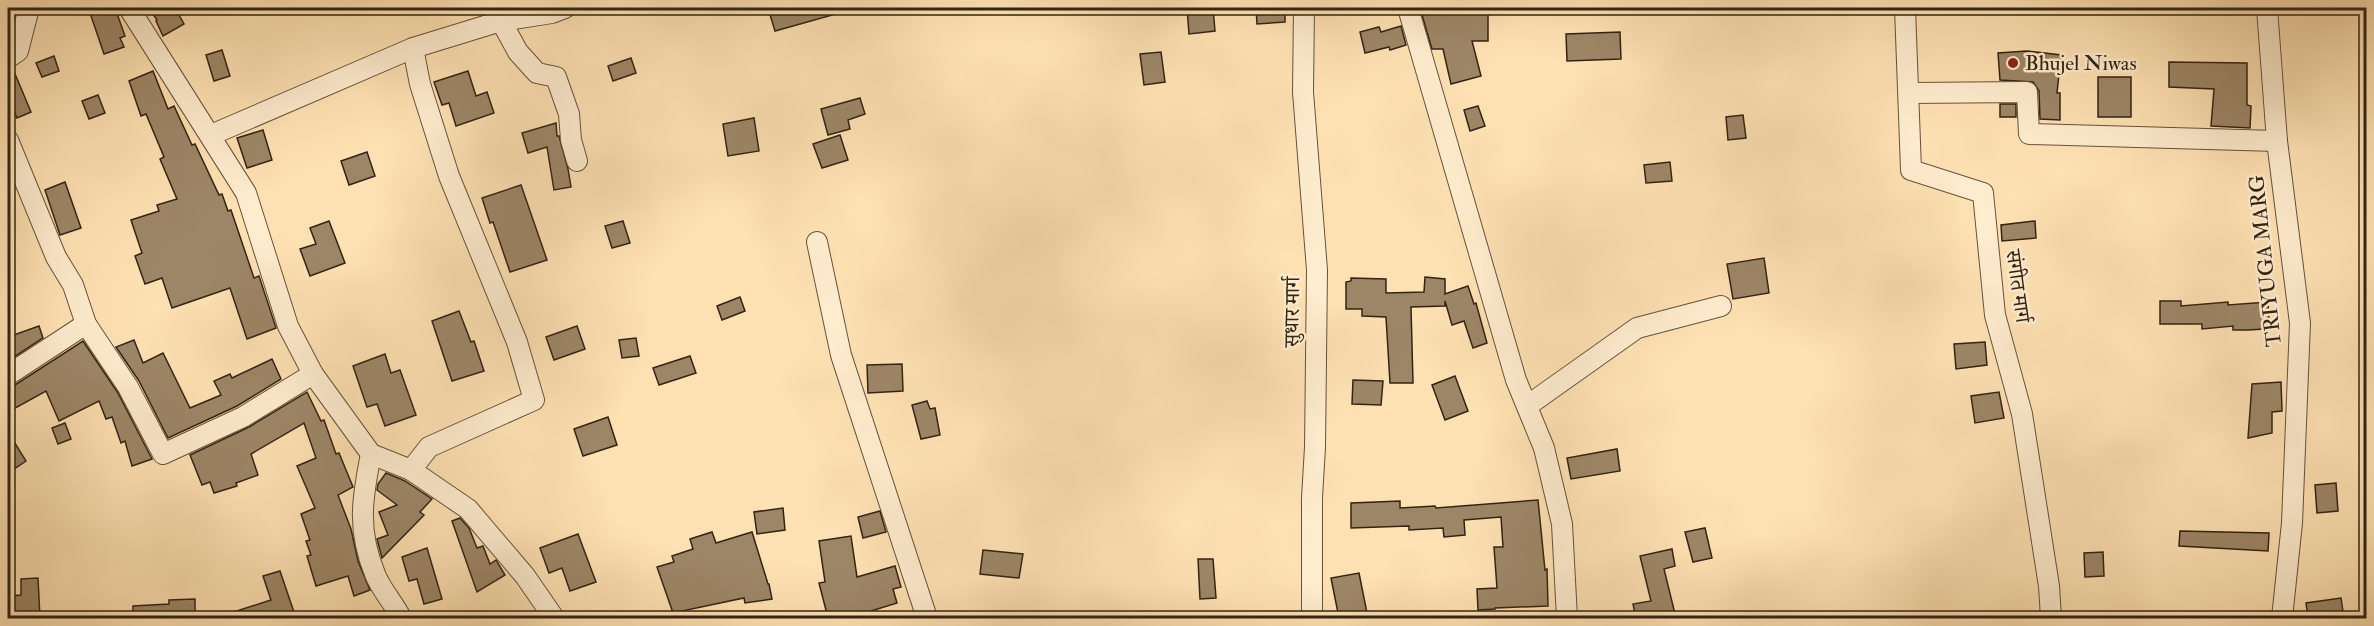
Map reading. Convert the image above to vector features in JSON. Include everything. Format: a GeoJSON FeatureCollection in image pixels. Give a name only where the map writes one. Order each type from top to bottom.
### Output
{"type":"FeatureCollection","features":[{"type":"Feature","properties":{"kind":"street"},"geometry":{"type":"LineString","coordinates":[[8,58],[18,51],[29,8]]}},
{"type":"Feature","properties":{"kind":"street"},"geometry":{"type":"LineString","coordinates":[[129,8],[246,194],[288,326],[314,374],[371,454],[411,470],[468,509],[525,576],[554,618]]}},
{"type":"Feature","properties":{"kind":"street"},"geometry":{"type":"LineString","coordinates":[[211,135],[413,48],[501,21],[552,13],[565,8]]}},
{"type":"Feature","properties":{"kind":"street","name":"सुधार मार्ग"},"geometry":{"type":"LineString","coordinates":[[1304,8],[1303,92],[1317,270],[1312,618]]}},
{"type":"Feature","properties":{"kind":"street"},"geometry":{"type":"LineString","coordinates":[[1408,8],[1516,380],[1544,448],[1562,524],[1567,618]]}},
{"type":"Feature","properties":{"kind":"street","name":"संगीत मार्ग"},"geometry":{"type":"LineString","coordinates":[[1905,8],[1911,170],[1983,193],[1995,315],[2022,414],[2049,586],[2051,618]]}},
{"type":"Feature","properties":{"kind":"street","name":"TRIYUGA MARG"},"geometry":{"type":"LineString","coordinates":[[2268,8],[2277,141],[2300,323],[2292,523],[2282,618]]}},
{"type":"Feature","properties":{"kind":"street"},"geometry":{"type":"LineString","coordinates":[[501,21],[518,52],[537,73],[556,77],[569,114],[571,140],[578,160]]}},
{"type":"Feature","properties":{"kind":"street"},"geometry":{"type":"LineString","coordinates":[[411,470],[429,447],[534,400],[517,342],[449,176],[420,84],[413,48]]}},
{"type":"Feature","properties":{"kind":"street"},"geometry":{"type":"LineString","coordinates":[[1908,93],[2027,92],[2028,134],[2277,141]]}},
{"type":"Feature","properties":{"kind":"street"},"geometry":{"type":"LineString","coordinates":[[8,140],[56,257],[73,285],[86,324],[128,387],[163,454],[243,417],[314,374]]}},
{"type":"Feature","properties":{"kind":"street"},"geometry":{"type":"LineString","coordinates":[[817,242],[841,355],[927,618]]}},
{"type":"Feature","properties":{"kind":"street"},"geometry":{"type":"LineString","coordinates":[[1527,406],[1637,328],[1721,306]]}},
{"type":"Feature","properties":{"kind":"street"},"geometry":{"type":"LineString","coordinates":[[8,375],[86,324]]}},
{"type":"Feature","properties":{"kind":"street"},"geometry":{"type":"LineString","coordinates":[[371,454],[363,492],[362,531],[375,576],[401,618]]}},
{"type":"Feature","properties":{"kind":"building"},"geometry":{"type":"Polygon","coordinates":[[[105,8],[115,8],[125,36],[120,38],[124,47],[104,54],[90,13],[105,8]]]}},
{"type":"Feature","properties":{"kind":"building"},"geometry":{"type":"Polygon","coordinates":[[[149,8],[175,8],[184,24],[163,36],[149,8]]]}},
{"type":"Feature","properties":{"kind":"building"},"geometry":{"type":"Polygon","coordinates":[[[768,8],[843,8],[843,12],[775,31],[768,8]]]}},
{"type":"Feature","properties":{"kind":"building"},"geometry":{"type":"Polygon","coordinates":[[[1187,8],[1213,8],[1215,31],[1189,34],[1187,8]]]}},
{"type":"Feature","properties":{"kind":"building"},"geometry":{"type":"Polygon","coordinates":[[[1256,8],[1285,8],[1285,22],[1257,24],[1256,8]]]}},
{"type":"Feature","properties":{"kind":"building"},"geometry":{"type":"Polygon","coordinates":[[[1420,8],[1434,8],[1436,13],[1488,13],[1488,41],[1472,41],[1481,76],[1451,84],[1443,49],[1432,49],[1420,8]]]}},
{"type":"Feature","properties":{"kind":"building"},"geometry":{"type":"Polygon","coordinates":[[[1401,26],[1406,45],[1390,50],[1389,47],[1365,53],[1360,32],[1379,27],[1381,32],[1401,26]]]}},
{"type":"Feature","properties":{"kind":"building"},"geometry":{"type":"Polygon","coordinates":[[[1620,32],[1621,59],[1567,61],[1566,34],[1620,32]]]}},
{"type":"Feature","properties":{"kind":"building"},"geometry":{"type":"Polygon","coordinates":[[[222,50],[230,76],[214,81],[206,55],[222,50]]]}},
{"type":"Feature","properties":{"kind":"building"},"geometry":{"type":"Polygon","coordinates":[[[2027,51],[2061,55],[2057,93],[2060,93],[2060,120],[2040,119],[2039,91],[2033,82],[2000,80],[1998,53],[2027,51]]]}},
{"type":"Feature","properties":{"kind":"building"},"geometry":{"type":"Polygon","coordinates":[[[1161,52],[1165,82],[1144,85],[1140,54],[1161,52]]]}},
{"type":"Feature","properties":{"kind":"building"},"geometry":{"type":"Polygon","coordinates":[[[54,56],[59,71],[42,77],[36,63],[54,56]]]}},
{"type":"Feature","properties":{"kind":"building"},"geometry":{"type":"Polygon","coordinates":[[[631,58],[636,73],[613,81],[608,66],[631,58]]]}},
{"type":"Feature","properties":{"kind":"building"},"geometry":{"type":"Polygon","coordinates":[[[2169,62],[2247,63],[2247,105],[2251,106],[2250,128],[2211,126],[2214,89],[2169,87],[2169,62]]]}},
{"type":"Feature","properties":{"kind":"building"},"geometry":{"type":"Polygon","coordinates":[[[13,69],[31,112],[17,118],[8,97],[8,70],[13,69]]]}},
{"type":"Feature","properties":{"kind":"building"},"geometry":{"type":"Polygon","coordinates":[[[153,71],[168,109],[174,106],[219,195],[222,194],[228,211],[231,210],[254,278],[259,276],[276,328],[247,339],[230,288],[172,308],[162,278],[145,284],[135,256],[142,253],[131,220],[159,211],[157,205],[177,199],[160,159],[164,157],[146,114],[141,116],[129,81],[153,71]]]}},
{"type":"Feature","properties":{"kind":"building"},"geometry":{"type":"Polygon","coordinates":[[[468,71],[476,96],[487,92],[494,113],[456,126],[449,103],[442,105],[434,82],[468,71]]]}},
{"type":"Feature","properties":{"kind":"building"},"geometry":{"type":"Polygon","coordinates":[[[2098,77],[2131,77],[2131,117],[2098,117],[2098,77]]]}},
{"type":"Feature","properties":{"kind":"building"},"geometry":{"type":"Polygon","coordinates":[[[98,95],[105,113],[89,119],[82,101],[98,95]]]}},
{"type":"Feature","properties":{"kind":"building"},"geometry":{"type":"Polygon","coordinates":[[[860,98],[865,114],[848,120],[850,129],[828,135],[821,109],[860,98]]]}},
{"type":"Feature","properties":{"kind":"building"},"geometry":{"type":"Polygon","coordinates":[[[2000,104],[2016,104],[2016,117],[2000,117],[2000,104]]]}},
{"type":"Feature","properties":{"kind":"building"},"geometry":{"type":"Polygon","coordinates":[[[1478,106],[1485,126],[1470,131],[1464,110],[1478,106]]]}},
{"type":"Feature","properties":{"kind":"building"},"geometry":{"type":"Polygon","coordinates":[[[1743,115],[1746,138],[1728,140],[1726,117],[1743,115]]]}},
{"type":"Feature","properties":{"kind":"building"},"geometry":{"type":"Polygon","coordinates":[[[754,118],[759,151],[728,156],[723,124],[754,118]]]}},
{"type":"Feature","properties":{"kind":"building"},"geometry":{"type":"Polygon","coordinates":[[[556,123],[557,136],[559,136],[571,187],[554,190],[547,147],[528,153],[522,133],[556,123]]]}},
{"type":"Feature","properties":{"kind":"building"},"geometry":{"type":"Polygon","coordinates":[[[263,130],[272,160],[247,168],[237,138],[263,130]]]}},
{"type":"Feature","properties":{"kind":"building"},"geometry":{"type":"Polygon","coordinates":[[[840,135],[848,160],[822,168],[813,144],[840,135]]]}},
{"type":"Feature","properties":{"kind":"building"},"geometry":{"type":"Polygon","coordinates":[[[367,152],[375,176],[349,185],[341,161],[367,152]]]}},
{"type":"Feature","properties":{"kind":"building"},"geometry":{"type":"Polygon","coordinates":[[[1670,162],[1672,181],[1646,183],[1644,165],[1670,162]]]}},
{"type":"Feature","properties":{"kind":"building"},"geometry":{"type":"Polygon","coordinates":[[[65,182],[81,228],[60,235],[45,190],[65,182]]]}},
{"type":"Feature","properties":{"kind":"building"},"geometry":{"type":"Polygon","coordinates":[[[521,185],[547,260],[510,272],[482,198],[521,185]]]}},
{"type":"Feature","properties":{"kind":"building"},"geometry":{"type":"Polygon","coordinates":[[[329,221],[345,263],[310,276],[300,249],[316,244],[310,228],[329,221]]]}},
{"type":"Feature","properties":{"kind":"building"},"geometry":{"type":"Polygon","coordinates":[[[623,221],[630,243],[612,248],[605,226],[623,221]]]}},
{"type":"Feature","properties":{"kind":"building"},"geometry":{"type":"Polygon","coordinates":[[[2035,221],[2036,238],[2002,241],[2001,225],[2035,221]]]}},
{"type":"Feature","properties":{"kind":"building"},"geometry":{"type":"Polygon","coordinates":[[[1764,258],[1769,293],[1733,299],[1727,264],[1764,258]]]}},
{"type":"Feature","properties":{"kind":"building"},"geometry":{"type":"Polygon","coordinates":[[[1425,277],[1445,279],[1445,294],[1468,286],[1474,304],[1476,303],[1487,343],[1473,348],[1464,321],[1452,325],[1445,301],[1445,306],[1411,307],[1413,383],[1390,383],[1386,317],[1362,316],[1362,309],[1346,309],[1346,282],[1351,281],[1351,278],[1386,279],[1386,293],[1424,292],[1425,277]]]}},
{"type":"Feature","properties":{"kind":"building"},"geometry":{"type":"Polygon","coordinates":[[[740,297],[745,311],[722,320],[717,306],[740,297]]]}},
{"type":"Feature","properties":{"kind":"building"},"geometry":{"type":"Polygon","coordinates":[[[2160,301],[2181,301],[2181,306],[2228,302],[2228,305],[2268,302],[2269,321],[2263,321],[2264,329],[2248,330],[2233,330],[2233,326],[2202,329],[2202,324],[2160,324],[2160,301]]]}},
{"type":"Feature","properties":{"kind":"building"},"geometry":{"type":"Polygon","coordinates":[[[459,311],[471,342],[474,341],[484,371],[452,381],[432,321],[459,311]]]}},
{"type":"Feature","properties":{"kind":"building"},"geometry":{"type":"Polygon","coordinates":[[[39,326],[43,338],[8,361],[8,337],[39,326]]]}},
{"type":"Feature","properties":{"kind":"building"},"geometry":{"type":"Polygon","coordinates":[[[577,326],[585,349],[554,360],[546,337],[577,326]]]}},
{"type":"Feature","properties":{"kind":"building"},"geometry":{"type":"Polygon","coordinates":[[[636,338],[639,356],[622,358],[619,340],[636,338]]]}},
{"type":"Feature","properties":{"kind":"building"},"geometry":{"type":"Polygon","coordinates":[[[134,340],[143,363],[163,353],[190,408],[221,395],[214,381],[230,374],[232,378],[272,359],[281,379],[237,406],[168,438],[139,381],[116,347],[134,340]]]}},
{"type":"Feature","properties":{"kind":"building"},"geometry":{"type":"Polygon","coordinates":[[[83,341],[118,393],[152,459],[132,466],[125,441],[121,443],[112,417],[106,419],[99,401],[59,421],[46,391],[8,412],[8,387],[15,385],[83,341]]]}},
{"type":"Feature","properties":{"kind":"building"},"geometry":{"type":"Polygon","coordinates":[[[1985,342],[1987,365],[1956,369],[1954,344],[1985,342]]]}},
{"type":"Feature","properties":{"kind":"building"},"geometry":{"type":"Polygon","coordinates":[[[385,354],[391,373],[400,370],[416,415],[385,426],[377,404],[367,407],[353,366],[385,354]]]}},
{"type":"Feature","properties":{"kind":"building"},"geometry":{"type":"Polygon","coordinates":[[[690,356],[696,373],[659,385],[653,368],[690,356]]]}},
{"type":"Feature","properties":{"kind":"building"},"geometry":{"type":"Polygon","coordinates":[[[902,364],[903,391],[868,393],[867,365],[902,364]]]}},
{"type":"Feature","properties":{"kind":"building"},"geometry":{"type":"Polygon","coordinates":[[[1455,376],[1468,411],[1445,420],[1432,385],[1455,376]]]}},
{"type":"Feature","properties":{"kind":"building"},"geometry":{"type":"Polygon","coordinates":[[[1353,380],[1383,381],[1381,405],[1352,404],[1353,380]]]}},
{"type":"Feature","properties":{"kind":"building"},"geometry":{"type":"Polygon","coordinates":[[[2281,382],[2282,411],[2272,412],[2272,433],[2248,438],[2252,384],[2281,382]]]}},
{"type":"Feature","properties":{"kind":"building"},"geometry":{"type":"Polygon","coordinates":[[[307,392],[321,421],[324,420],[336,454],[339,453],[353,487],[338,495],[351,529],[358,561],[370,590],[354,596],[348,576],[316,586],[307,556],[311,555],[306,541],[310,540],[301,514],[315,508],[297,466],[316,458],[304,423],[251,454],[258,475],[236,483],[237,486],[214,493],[210,482],[202,485],[190,455],[249,427],[307,392]]]}},
{"type":"Feature","properties":{"kind":"building"},"geometry":{"type":"Polygon","coordinates":[[[1999,392],[2004,418],[1975,423],[1971,396],[1999,392]]]}},
{"type":"Feature","properties":{"kind":"building"},"geometry":{"type":"Polygon","coordinates":[[[927,401],[930,409],[935,408],[940,435],[921,439],[912,405],[927,401]]]}},
{"type":"Feature","properties":{"kind":"building"},"geometry":{"type":"Polygon","coordinates":[[[608,417],[617,445],[583,456],[574,429],[608,417]]]}},
{"type":"Feature","properties":{"kind":"building"},"geometry":{"type":"Polygon","coordinates":[[[65,423],[71,439],[58,444],[52,428],[65,423]]]}},
{"type":"Feature","properties":{"kind":"building"},"geometry":{"type":"Polygon","coordinates":[[[8,432],[26,461],[8,473],[8,432]]]}},
{"type":"Feature","properties":{"kind":"building"},"geometry":{"type":"Polygon","coordinates":[[[1617,449],[1620,471],[1571,479],[1567,458],[1617,449]]]}},
{"type":"Feature","properties":{"kind":"building"},"geometry":{"type":"Polygon","coordinates":[[[386,473],[405,481],[432,499],[420,512],[424,515],[382,558],[377,539],[388,535],[379,512],[397,505],[377,490],[378,484],[386,473]]]}},
{"type":"Feature","properties":{"kind":"building"},"geometry":{"type":"Polygon","coordinates":[[[2336,483],[2338,511],[2317,513],[2315,485],[2336,483]]]}},
{"type":"Feature","properties":{"kind":"building"},"geometry":{"type":"Polygon","coordinates":[[[1538,500],[1545,570],[1547,569],[1548,606],[1478,610],[1477,589],[1497,588],[1494,547],[1503,547],[1501,517],[1464,520],[1465,535],[1444,537],[1443,528],[1409,530],[1409,526],[1351,528],[1351,503],[1400,501],[1400,508],[1435,506],[1436,508],[1538,500]]]}},
{"type":"Feature","properties":{"kind":"building"},"geometry":{"type":"Polygon","coordinates":[[[783,508],[785,530],[757,534],[754,512],[783,508]]]}},
{"type":"Feature","properties":{"kind":"building"},"geometry":{"type":"Polygon","coordinates":[[[880,511],[886,532],[863,538],[858,517],[880,511]]]}},
{"type":"Feature","properties":{"kind":"building"},"geometry":{"type":"Polygon","coordinates":[[[460,518],[469,528],[477,548],[483,546],[490,564],[496,560],[505,575],[477,592],[452,521],[460,518]]]}},
{"type":"Feature","properties":{"kind":"building"},"geometry":{"type":"Polygon","coordinates":[[[1705,528],[1712,558],[1693,562],[1685,532],[1705,528]]]}},
{"type":"Feature","properties":{"kind":"building"},"geometry":{"type":"Polygon","coordinates":[[[2180,531],[2269,533],[2268,551],[2179,546],[2180,531]]]}},
{"type":"Feature","properties":{"kind":"building"},"geometry":{"type":"Polygon","coordinates":[[[712,532],[716,543],[752,532],[772,599],[745,603],[744,598],[673,613],[657,567],[674,562],[672,556],[693,549],[690,539],[712,532]]]}},
{"type":"Feature","properties":{"kind":"building"},"geometry":{"type":"Polygon","coordinates":[[[578,534],[596,582],[570,591],[562,568],[549,573],[540,548],[578,534]]]}},
{"type":"Feature","properties":{"kind":"building"},"geometry":{"type":"Polygon","coordinates":[[[851,536],[857,577],[895,566],[901,587],[893,589],[897,603],[858,615],[859,618],[828,618],[819,583],[825,582],[819,541],[851,536]]]}},
{"type":"Feature","properties":{"kind":"building"},"geometry":{"type":"Polygon","coordinates":[[[427,548],[442,599],[424,604],[417,579],[409,581],[402,557],[427,548]]]}},
{"type":"Feature","properties":{"kind":"building"},"geometry":{"type":"Polygon","coordinates":[[[1672,549],[1675,566],[1664,569],[1676,618],[1636,618],[1633,604],[1651,601],[1640,556],[1672,549]]]}},
{"type":"Feature","properties":{"kind":"building"},"geometry":{"type":"Polygon","coordinates":[[[983,550],[1023,554],[1019,578],[980,574],[983,550]]]}},
{"type":"Feature","properties":{"kind":"building"},"geometry":{"type":"Polygon","coordinates":[[[2103,552],[2104,576],[2085,577],[2084,553],[2103,552]]]}},
{"type":"Feature","properties":{"kind":"building"},"geometry":{"type":"Polygon","coordinates":[[[1198,559],[1213,559],[1216,598],[1200,599],[1198,559]]]}},
{"type":"Feature","properties":{"kind":"building"},"geometry":{"type":"Polygon","coordinates":[[[280,571],[296,618],[224,618],[224,615],[271,600],[263,576],[280,571]]]}},
{"type":"Feature","properties":{"kind":"building"},"geometry":{"type":"Polygon","coordinates":[[[1359,573],[1368,618],[1339,618],[1331,578],[1359,573]]]}},
{"type":"Feature","properties":{"kind":"building"},"geometry":{"type":"Polygon","coordinates":[[[38,578],[40,618],[8,618],[8,596],[21,595],[21,579],[38,578]]]}},
{"type":"Feature","properties":{"kind":"building"},"geometry":{"type":"Polygon","coordinates":[[[2341,598],[2344,618],[2308,618],[2306,603],[2341,598]]]}},
{"type":"Feature","properties":{"kind":"building"},"geometry":{"type":"Polygon","coordinates":[[[195,599],[195,618],[133,618],[133,606],[169,604],[169,600],[195,599]]]}},
{"type":"Feature","properties":{"kind":"place","name":"Bhujel Niwas"},"geometry":{"type":"Point","coordinates":[2013,63]}}]}
